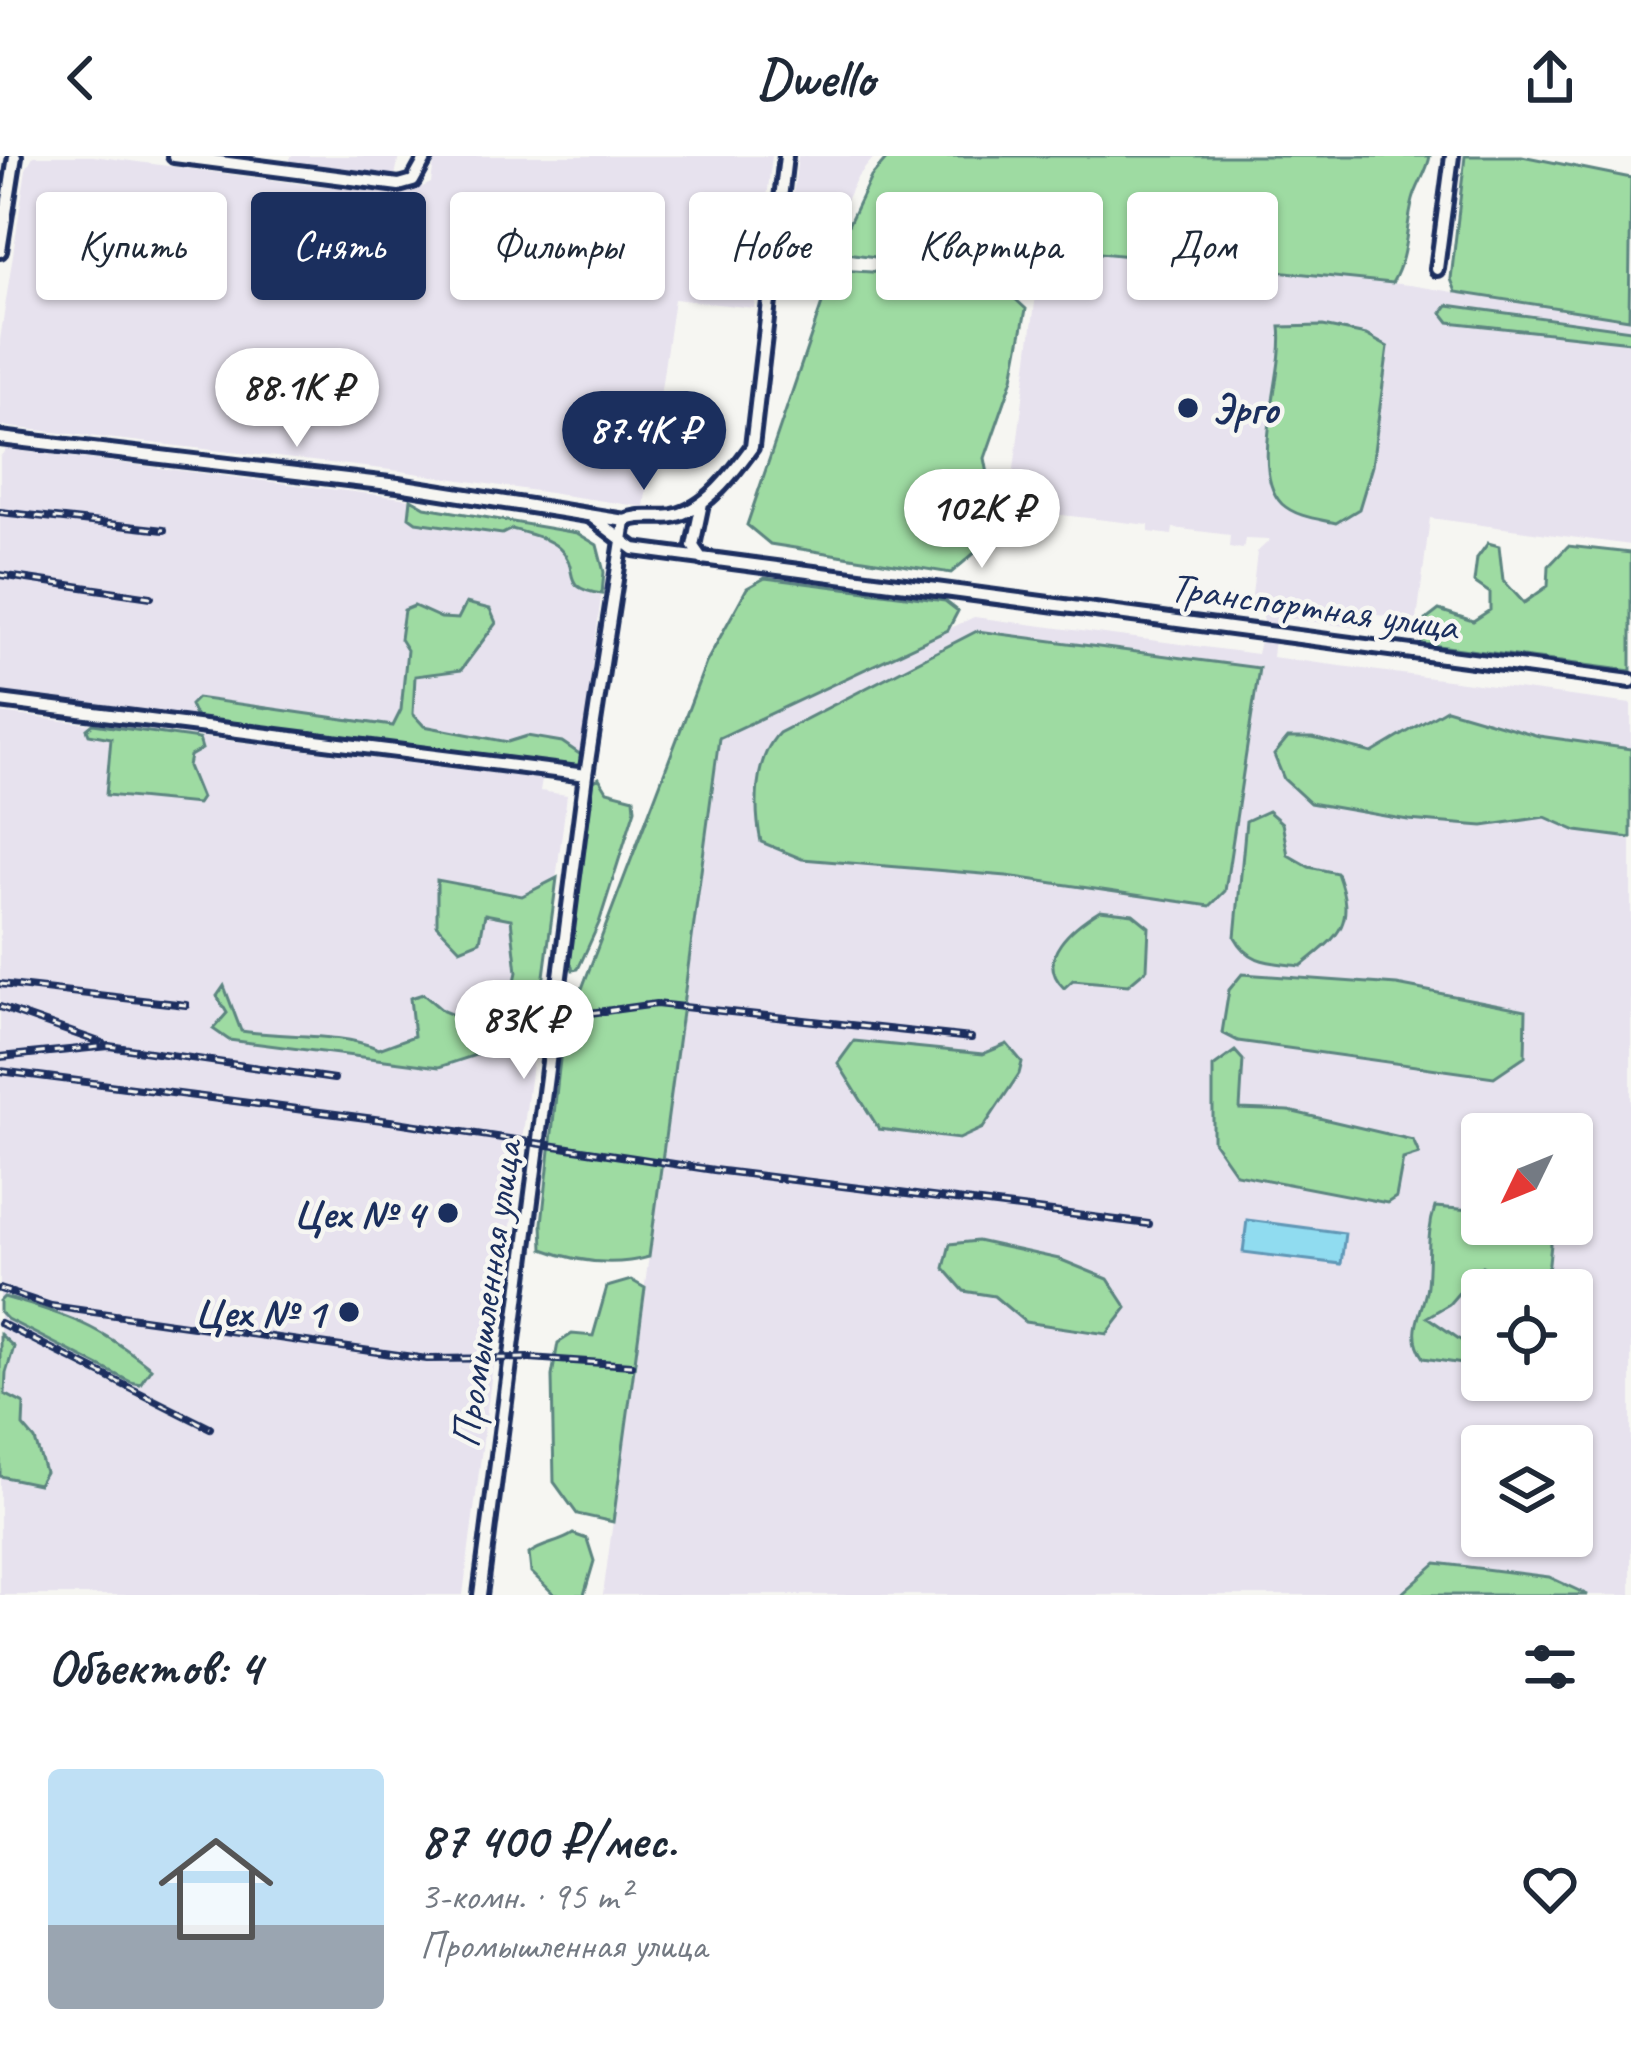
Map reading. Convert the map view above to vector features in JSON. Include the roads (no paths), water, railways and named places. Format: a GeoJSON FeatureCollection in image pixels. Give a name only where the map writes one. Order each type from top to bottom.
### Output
{"type":"FeatureCollection","features":[{"type":"Feature","properties":{"kind":"street"},"geometry":{"type":"LineString","coordinates":[[0,251],[15,156]]}},
{"type":"Feature","properties":{"kind":"street"},"geometry":{"type":"LineString","coordinates":[[174,156],[399,185],[413,181],[427,156]]}},
{"type":"Feature","properties":{"kind":"street"},"geometry":{"type":"LineString","coordinates":[[676,515],[729,478],[752,446],[786,156]]}},
{"type":"Feature","properties":{"kind":"street"},"geometry":{"type":"LineString","coordinates":[[1437,269],[1452,156]]}},
{"type":"Feature","properties":{"kind":"street"},"geometry":{"type":"LineString","coordinates":[[0,438],[398,485],[625,521],[634,516],[676,515],[695,530]]}},
{"type":"Feature","properties":{"kind":"street"},"geometry":{"type":"LineString","coordinates":[[702,559],[693,546],[703,500]]}},
{"type":"Feature","properties":{"kind":"street"},"geometry":{"type":"LineString","coordinates":[[587,514],[634,549],[615,575]]}},
{"type":"Feature","properties":{"kind":"street","name":"Промышленная улица"},"geometry":{"type":"LineString","coordinates":[[479,1595],[586,775],[625,521]]}},
{"type":"Feature","properties":{"kind":"street"},"geometry":{"type":"LineString","coordinates":[[681,556],[693,546]]}},
{"type":"Feature","properties":{"kind":"street","name":"Транспортная улица"},"geometry":{"type":"LineString","coordinates":[[634,549],[1631,681]]}},
{"type":"Feature","properties":{"kind":"street"},"geometry":{"type":"LineString","coordinates":[[0,701],[586,775]]}},
{"type":"Feature","properties":{"kind":"water"},"geometry":{"type":"Polygon","coordinates":[[[1247,1220],[1345,1233],[1341,1264],[1243,1252],[1247,1220]]]}},
{"type":"Feature","properties":{"kind":"railway"},"geometry":{"type":"LineString","coordinates":[[0,512],[164,530]]}},
{"type":"Feature","properties":{"kind":"railway"},"geometry":{"type":"LineString","coordinates":[[0,575],[151,597]]}},
{"type":"Feature","properties":{"kind":"railway"},"geometry":{"type":"LineString","coordinates":[[0,984],[186,1005]]}},
{"type":"Feature","properties":{"kind":"railway"},"geometry":{"type":"LineString","coordinates":[[524,1039],[590,1013],[656,1004],[971,1038]]}},
{"type":"Feature","properties":{"kind":"railway"},"geometry":{"type":"LineString","coordinates":[[0,1007],[102,1043]]}},
{"type":"Feature","properties":{"kind":"railway"},"geometry":{"type":"LineString","coordinates":[[0,1057],[109,1046],[334,1079]]}},
{"type":"Feature","properties":{"kind":"railway"},"geometry":{"type":"LineString","coordinates":[[0,1071],[390,1121],[714,1170],[1149,1224]]}},
{"type":"Feature","properties":{"kind":"railway"},"geometry":{"type":"LineString","coordinates":[[0,1289],[51,1306],[427,1359],[530,1358],[631,1365]]}},
{"type":"Feature","properties":{"kind":"railway"},"geometry":{"type":"LineString","coordinates":[[0,1323],[210,1428]]}},
{"type":"Feature","properties":{"kind":"place","name":"Эрго"},"geometry":{"type":"Point","coordinates":[1188,408]}},
{"type":"Feature","properties":{"kind":"place","name":"Цех № 4"},"geometry":{"type":"Point","coordinates":[448,1213]}},
{"type":"Feature","properties":{"kind":"place","name":"Цех № 1"},"geometry":{"type":"Point","coordinates":[349,1312]}}]}
